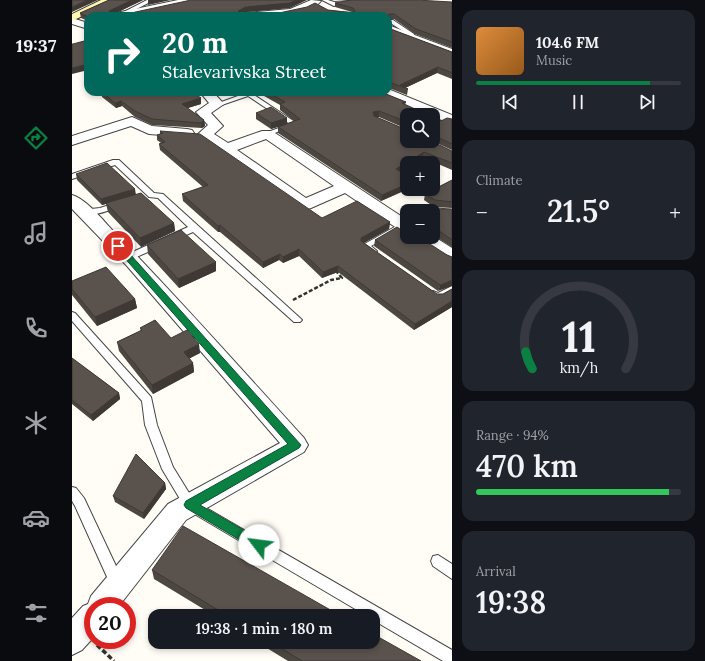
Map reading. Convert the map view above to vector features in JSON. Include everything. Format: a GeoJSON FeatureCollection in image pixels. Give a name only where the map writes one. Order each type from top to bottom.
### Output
{"type":"FeatureCollection","features":[{"type":"Feature","properties":{"kind":"street"},"geometry":{"type":"LineString","coordinates":[[85,12],[110,0]]}},
{"type":"Feature","properties":{"kind":"street"},"geometry":{"type":"LineString","coordinates":[[134,12],[194,0]]}},
{"type":"Feature","properties":{"kind":"street"},"geometry":{"type":"LineString","coordinates":[[294,12],[307,7],[318,0],[324,9],[332,12]]}},
{"type":"Feature","properties":{"kind":"street"},"geometry":{"type":"LineString","coordinates":[[73,18],[84,13]]}},
{"type":"Feature","properties":{"kind":"street"},"geometry":{"type":"LineString","coordinates":[[73,18],[84,19]]}},
{"type":"Feature","properties":{"kind":"street"},"geometry":{"type":"LineString","coordinates":[[73,18],[84,24]]}},
{"type":"Feature","properties":{"kind":"street"},"geometry":{"type":"LineString","coordinates":[[392,27],[411,37],[452,53]]}},
{"type":"Feature","properties":{"kind":"street"},"geometry":{"type":"LineString","coordinates":[[205,134],[216,126],[204,112],[216,104],[209,96]]}},
{"type":"Feature","properties":{"kind":"street"},"geometry":{"type":"LineString","coordinates":[[392,96],[452,120]]}},
{"type":"Feature","properties":{"kind":"street"},"geometry":{"type":"LineString","coordinates":[[72,141],[132,121],[149,130],[205,134],[305,205],[346,186]]}},
{"type":"Feature","properties":{"kind":"street"},"geometry":{"type":"LineString","coordinates":[[226,149],[267,134],[346,186],[400,218]]}},
{"type":"Feature","properties":{"kind":"street"},"geometry":{"type":"LineString","coordinates":[[79,206],[129,257],[296,445],[177,512],[109,597]]}},
{"type":"Feature","properties":{"kind":"street"},"geometry":{"type":"LineString","coordinates":[[434,244],[452,256]]}},
{"type":"Feature","properties":{"kind":"street"},"geometry":{"type":"LineString","coordinates":[[72,640],[84,626]]}},
{"type":"Feature","properties":{"kind":"lane"},"geometry":{"type":"LineString","coordinates":[[125,12],[151,0]]}},
{"type":"Feature","properties":{"kind":"lane"},"geometry":{"type":"LineString","coordinates":[[318,0],[334,4],[363,0]]}},
{"type":"Feature","properties":{"kind":"lane"},"geometry":{"type":"LineString","coordinates":[[216,104],[242,96]]}},
{"type":"Feature","properties":{"kind":"lane"},"geometry":{"type":"LineString","coordinates":[[252,96],[295,124],[267,134]]}},
{"type":"Feature","properties":{"kind":"lane"},"geometry":{"type":"LineString","coordinates":[[72,177],[116,162],[152,195]]}},
{"type":"Feature","properties":{"kind":"lane"},"geometry":{"type":"LineString","coordinates":[[140,198],[152,195],[160,196],[297,320]]}},
{"type":"Feature","properties":{"kind":"lane"},"geometry":{"type":"LineString","coordinates":[[79,206],[101,210],[128,201]]}},
{"type":"Feature","properties":{"kind":"lane"},"geometry":{"type":"LineString","coordinates":[[440,211],[452,212]]}},
{"type":"Feature","properties":{"kind":"lane"},"geometry":{"type":"LineString","coordinates":[[381,257],[364,246],[400,226]]}},
{"type":"Feature","properties":{"kind":"lane"},"geometry":{"type":"LineString","coordinates":[[129,257],[194,228]]}},
{"type":"Feature","properties":{"kind":"lane"},"geometry":{"type":"LineString","coordinates":[[425,288],[438,297],[452,289]]}},
{"type":"Feature","properties":{"kind":"lane"},"geometry":{"type":"LineString","coordinates":[[72,315],[147,400],[151,425],[168,469],[190,505],[452,658]]}},
{"type":"Feature","properties":{"kind":"lane"},"geometry":{"type":"LineString","coordinates":[[72,492],[80,502],[119,586]]}},
{"type":"Feature","properties":{"kind":"lane"},"geometry":{"type":"LineString","coordinates":[[438,561],[452,572]]}},
{"type":"Feature","properties":{"kind":"path"},"geometry":{"type":"LineString","coordinates":[[281,306],[331,280],[342,278],[333,267]]}},
{"type":"Feature","properties":{"kind":"building"},"geometry":{"type":"Polygon","coordinates":[[[72,0],[87,0],[72,7],[72,0]]]}},
{"type":"Feature","properties":{"kind":"building"},"geometry":{"type":"Polygon","coordinates":[[[109,0],[132,0],[110,12],[84,12],[84,15],[80,13],[109,0]]]}},
{"type":"Feature","properties":{"kind":"building"},"geometry":{"type":"Polygon","coordinates":[[[191,0],[296,0],[290,3],[245,7],[238,11],[239,12],[136,12],[191,0]]]}},
{"type":"Feature","properties":{"kind":"building"},"geometry":{"type":"Polygon","coordinates":[[[351,0],[416,0],[452,2],[452,42],[416,29],[392,14],[392,12],[354,12],[355,11],[353,8],[335,3],[351,0]]]}},
{"type":"Feature","properties":{"kind":"building"},"geometry":{"type":"Polygon","coordinates":[[[315,3],[328,10],[345,12],[284,12],[307,7],[315,3]]]}},
{"type":"Feature","properties":{"kind":"building"},"geometry":{"type":"Polygon","coordinates":[[[392,30],[452,52],[452,73],[438,67],[400,85],[408,89],[392,83],[392,30]]]}},
{"type":"Feature","properties":{"kind":"building"},"geometry":{"type":"Polygon","coordinates":[[[84,41],[84,65],[72,68],[72,44],[84,41]]]}},
{"type":"Feature","properties":{"kind":"building"},"geometry":{"type":"Polygon","coordinates":[[[107,96],[198,96],[201,98],[182,104],[204,120],[201,123],[152,119],[135,111],[121,101],[115,103],[107,96]]]}},
{"type":"Feature","properties":{"kind":"building"},"geometry":{"type":"Polygon","coordinates":[[[274,96],[391,96],[406,102],[402,103],[413,108],[400,108],[400,119],[379,111],[373,112],[374,116],[400,127],[400,148],[440,148],[440,145],[452,151],[452,163],[440,158],[440,156],[434,156],[424,152],[417,156],[400,156],[400,167],[396,169],[400,171],[400,187],[382,195],[278,127],[300,119],[280,104],[285,102],[274,96]]]}},
{"type":"Feature","properties":{"kind":"building"},"geometry":{"type":"Polygon","coordinates":[[[271,107],[287,118],[271,123],[256,113],[271,107]]]}},
{"type":"Feature","properties":{"kind":"building"},"geometry":{"type":"Polygon","coordinates":[[[447,118],[452,119],[452,144],[440,138],[440,120],[447,118]]]}},
{"type":"Feature","properties":{"kind":"building"},"geometry":{"type":"Polygon","coordinates":[[[160,131],[200,134],[322,218],[357,201],[390,222],[361,238],[361,241],[437,294],[443,294],[452,289],[452,301],[415,324],[338,266],[323,272],[299,249],[283,257],[280,254],[263,262],[220,225],[218,226],[182,194],[208,185],[159,144],[165,142],[157,135],[163,133],[160,131]]]}},
{"type":"Feature","properties":{"kind":"building"},"geometry":{"type":"Polygon","coordinates":[[[107,163],[135,189],[101,199],[76,174],[107,163]]]}},
{"type":"Feature","properties":{"kind":"building"},"geometry":{"type":"Polygon","coordinates":[[[452,180],[452,202],[435,200],[428,196],[440,196],[440,186],[452,180]]]}},
{"type":"Feature","properties":{"kind":"building"},"geometry":{"type":"Polygon","coordinates":[[[141,193],[174,223],[140,238],[106,203],[141,193]]]}},
{"type":"Feature","properties":{"kind":"building"},"geometry":{"type":"Polygon","coordinates":[[[440,209],[452,209],[452,240],[440,232],[440,209]]]}},
{"type":"Feature","properties":{"kind":"building"},"geometry":{"type":"Polygon","coordinates":[[[397,227],[400,229],[400,244],[430,244],[452,257],[452,280],[440,285],[375,240],[397,227]]]}},
{"type":"Feature","properties":{"kind":"building"},"geometry":{"type":"Polygon","coordinates":[[[181,230],[216,262],[178,279],[147,245],[181,230]]]}},
{"type":"Feature","properties":{"kind":"building"},"geometry":{"type":"Polygon","coordinates":[[[106,267],[135,299],[95,317],[72,289],[72,281],[106,267]]]}},
{"type":"Feature","properties":{"kind":"building"},"geometry":{"type":"Polygon","coordinates":[[[155,320],[171,338],[187,330],[199,344],[184,352],[193,363],[152,385],[117,342],[142,330],[140,328],[155,320]]]}},
{"type":"Feature","properties":{"kind":"building"},"geometry":{"type":"Polygon","coordinates":[[[72,358],[119,393],[91,415],[72,400],[72,358]]]}},
{"type":"Feature","properties":{"kind":"building"},"geometry":{"type":"Polygon","coordinates":[[[136,454],[165,483],[143,513],[113,496],[136,454]]]}},
{"type":"Feature","properties":{"kind":"building"},"geometry":{"type":"Polygon","coordinates":[[[183,526],[329,609],[216,609],[152,570],[183,526]]]}},
{"type":"Feature","properties":{"kind":"building"},"geometry":{"type":"Polygon","coordinates":[[[380,638],[421,661],[302,661],[282,649],[380,649],[380,638]]]}},
{"type":"Feature","properties":{"kind":"route"},"geometry":{"type":"LineString","coordinates":[[118,246],[296,445],[190,505],[259,545]]}}]}
